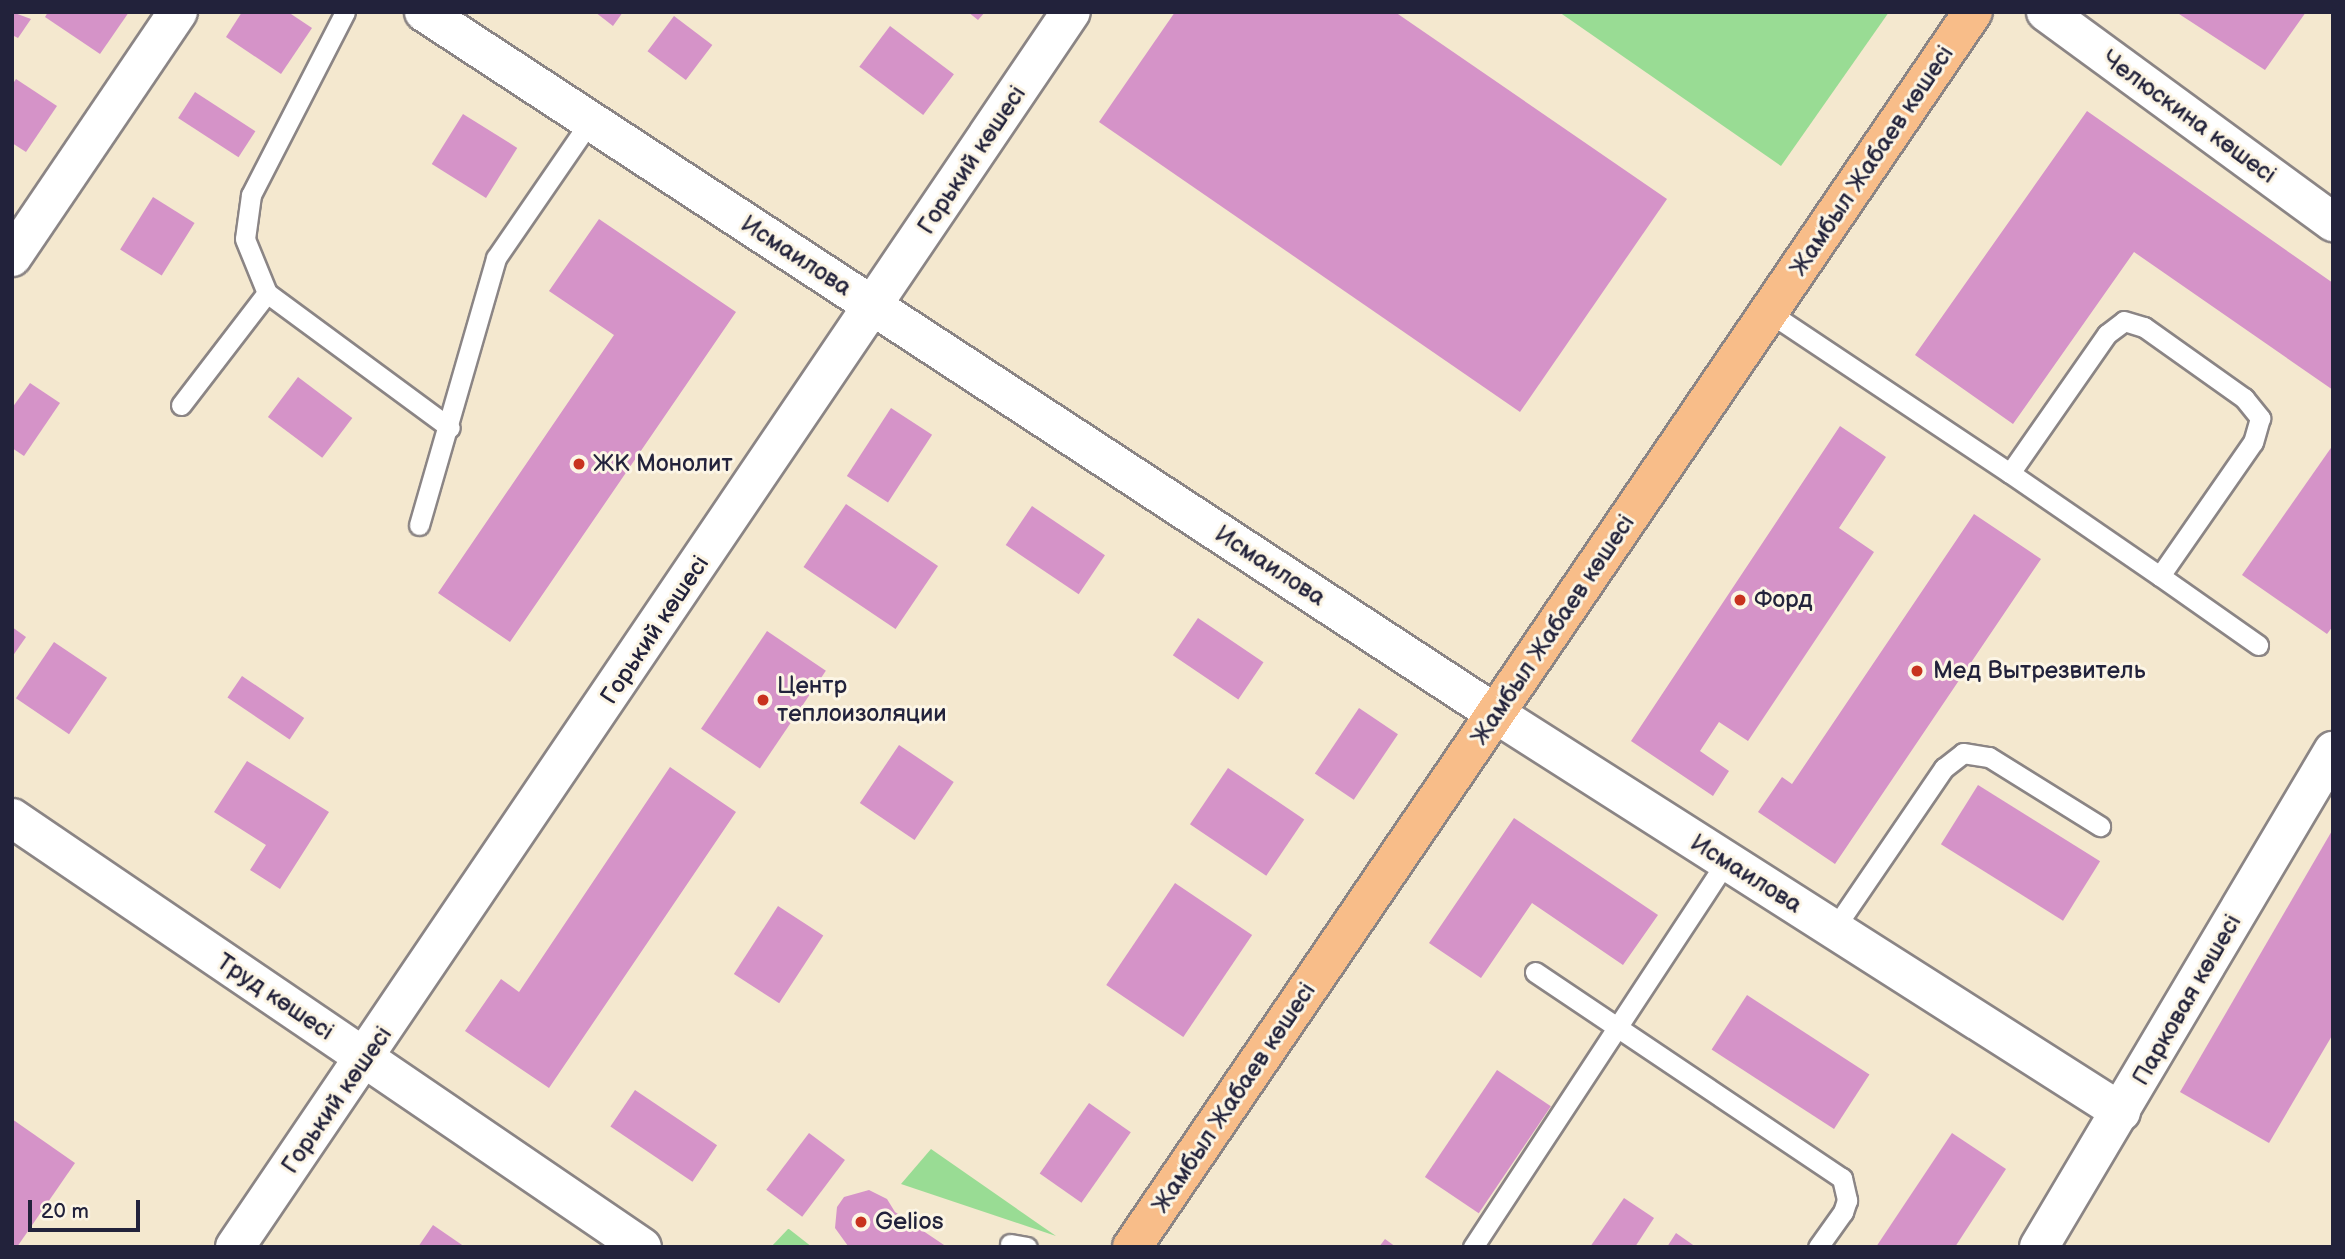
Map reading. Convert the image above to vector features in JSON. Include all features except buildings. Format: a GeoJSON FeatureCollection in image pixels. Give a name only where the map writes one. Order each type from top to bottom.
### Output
{"type":"FeatureCollection","features":[{"type":"Feature","properties":{"kind":"main road","name":"Жамбыл Жабаев көшесі"},"geometry":{"type":"LineString","coordinates":[[1132,1247],[1973,12]]}},
{"type":"Feature","properties":{"kind":"street"},"geometry":{"type":"LineString","coordinates":[[12,257],[178,12]]}},
{"type":"Feature","properties":{"kind":"street","name":"Исмаилова"},"geometry":{"type":"LineString","coordinates":[[424,12],[1496,714],[2121,1112]]}},
{"type":"Feature","properties":{"kind":"street","name":"Горький көшесі"},"geometry":{"type":"LineString","coordinates":[[235,1247],[366,1059],[1072,12]]}},
{"type":"Feature","properties":{"kind":"street","name":"Челюскина көшесі"},"geometry":{"type":"LineString","coordinates":[[2046,12],[2333,222]]}},
{"type":"Feature","properties":{"kind":"street","name":"Парковая көшесі"},"geometry":{"type":"LineString","coordinates":[[2039,1247],[2333,751]]}},
{"type":"Feature","properties":{"kind":"street","name":"Труд көшесі"},"geometry":{"type":"LineString","coordinates":[[12,818],[642,1247]]}},
{"type":"Feature","properties":{"kind":"lane"},"geometry":{"type":"LineString","coordinates":[[345,12],[251,195],[245,239],[267,293],[450,428]]}},
{"type":"Feature","properties":{"kind":"lane"},"geometry":{"type":"LineString","coordinates":[[419,525],[450,428],[496,258],[590,121]]}},
{"type":"Feature","properties":{"kind":"lane"},"geometry":{"type":"LineString","coordinates":[[181,405],[267,293]]}},
{"type":"Feature","properties":{"kind":"lane"},"geometry":{"type":"LineString","coordinates":[[1770,313],[2010,473],[2258,645]]}},
{"type":"Feature","properties":{"kind":"lane"},"geometry":{"type":"LineString","coordinates":[[2010,473],[2107,334],[2124,321],[2144,327],[2244,398],[2260,418],[2253,442],[2160,576]]}},
{"type":"Feature","properties":{"kind":"lane"},"geometry":{"type":"LineString","coordinates":[[1834,929],[1944,768],[1963,753],[1989,757],[2100,826]]}},
{"type":"Feature","properties":{"kind":"lane"},"geometry":{"type":"LineString","coordinates":[[1473,1247],[1727,861]]}},
{"type":"Feature","properties":{"kind":"lane"},"geometry":{"type":"LineString","coordinates":[[1535,972],[1842,1178],[1847,1200],[1843,1212],[1818,1247]]}},
{"type":"Feature","properties":{"kind":"green space"},"geometry":{"type":"Polygon","coordinates":[[[1559,12],[1889,12],[1781,166],[1559,12]]]}},
{"type":"Feature","properties":{"kind":"green space"},"geometry":{"type":"Polygon","coordinates":[[[931,1149],[1056,1236],[901,1184],[931,1149]]]}},
{"type":"Feature","properties":{"kind":"green space"},"geometry":{"type":"Polygon","coordinates":[[[789,1229],[812,1247],[771,1247],[789,1229]]]}},
{"type":"Feature","properties":{"kind":"place","name":"ЖК Монолит"},"geometry":{"type":"Point","coordinates":[579,464]}},
{"type":"Feature","properties":{"kind":"place","name":"Форд"},"geometry":{"type":"Point","coordinates":[1740,600]}},
{"type":"Feature","properties":{"kind":"place","name":"Мед Вытрезвитель"},"geometry":{"type":"Point","coordinates":[1917,671]}},
{"type":"Feature","properties":{"kind":"place","name":"Центр теплоизоляции"},"geometry":{"type":"Point","coordinates":[763,700]}},
{"type":"Feature","properties":{"kind":"place","name":"Gelios"},"geometry":{"type":"Point","coordinates":[861,1222]}}]}
